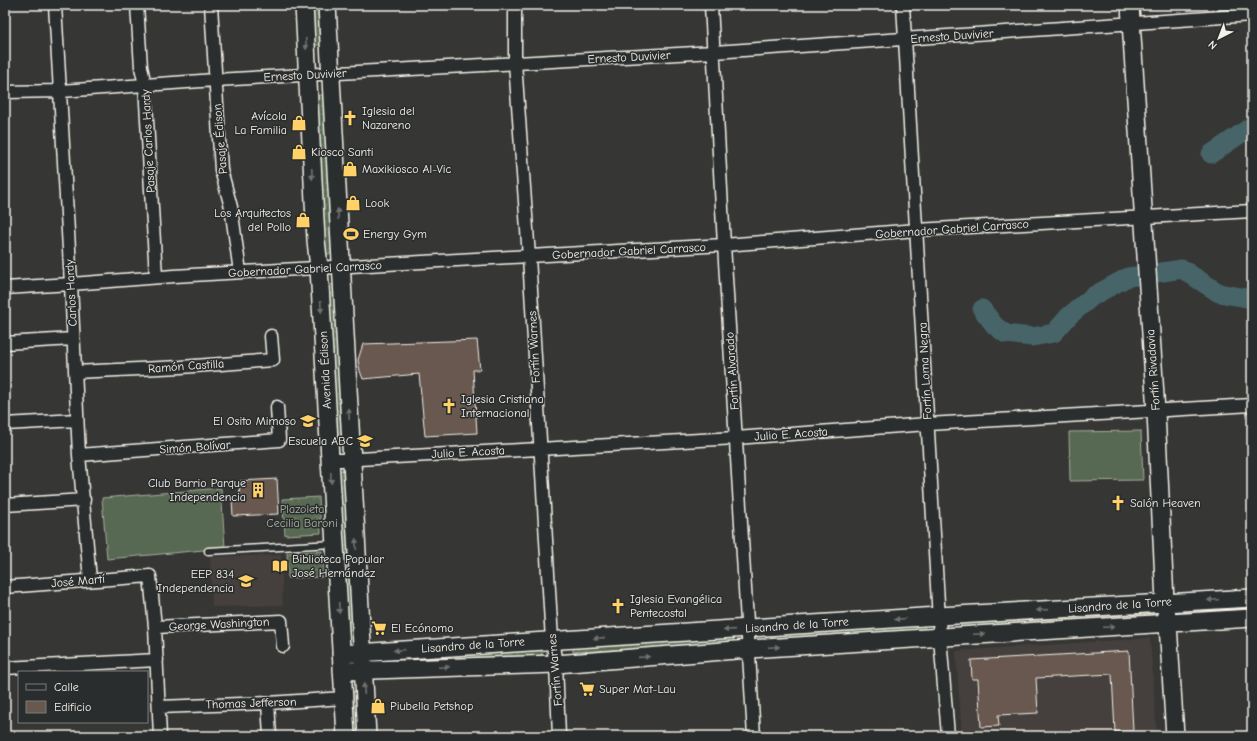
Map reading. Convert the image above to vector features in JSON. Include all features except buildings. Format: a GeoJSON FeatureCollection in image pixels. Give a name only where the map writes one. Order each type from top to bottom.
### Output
{"type":"FeatureCollection","features":[{"type":"Feature","properties":{"kind":"main road","name":"Avenida Édison"},"geometry":{"type":"LineString","coordinates":[[304,5],[316,240],[319,268],[346,736]]}},
{"type":"Feature","properties":{"kind":"main road","name":"Avenida Édison"},"geometry":{"type":"LineString","coordinates":[[327,5],[340,267],[367,736]]}},
{"type":"Feature","properties":{"kind":"main road","name":"Fortín Rivadavia"},"geometry":{"type":"LineString","coordinates":[[1130,5],[1156,412],[1165,602],[1168,624],[1175,736]]}},
{"type":"Feature","properties":{"kind":"main road","name":"Lisandro de la Torre"},"geometry":{"type":"LineString","coordinates":[[342,663],[362,653],[1165,602],[1252,598]]}},
{"type":"Feature","properties":{"kind":"main road","name":"Lisandro de la Torre"},"geometry":{"type":"LineString","coordinates":[[342,663],[363,671],[556,664],[749,649],[1252,618]]}},
{"type":"Feature","properties":{"kind":"street","name":"Carlos Hardy"},"geometry":{"type":"LineString","coordinates":[[55,5],[61,91],[79,455],[90,580]]}},
{"type":"Feature","properties":{"kind":"street","name":"Pasaje Carlos Hardy"},"geometry":{"type":"LineString","coordinates":[[137,5],[141,67],[145,85],[156,277]]}},
{"type":"Feature","properties":{"kind":"street","name":"Pasaje Édison"},"geometry":{"type":"LineString","coordinates":[[211,5],[221,170],[231,207],[240,272]]}},
{"type":"Feature","properties":{"kind":"street","name":"Fortín Warnes"},"geometry":{"type":"LineString","coordinates":[[515,5],[515,63],[529,257],[552,640],[556,664],[559,736]]}},
{"type":"Feature","properties":{"kind":"street","name":"Fortín Alvarado"},"geometry":{"type":"LineString","coordinates":[[711,5],[754,736]]}},
{"type":"Feature","properties":{"kind":"street","name":"Fortín Loma Negra"},"geometry":{"type":"LineString","coordinates":[[903,5],[940,637],[948,736]]}},
{"type":"Feature","properties":{"kind":"street","name":"Ernesto Duvivier"},"geometry":{"type":"LineString","coordinates":[[5,92],[61,91],[307,74],[331,74],[714,52],[1252,15]]}},
{"type":"Feature","properties":{"kind":"street","name":"Gobernador Gabriel Carrasco"},"geometry":{"type":"LineString","coordinates":[[5,288],[156,277],[724,245],[917,230],[1252,212]]}},
{"type":"Feature","properties":{"kind":"street","name":"Ramón Castilla"},"geometry":{"type":"LineString","coordinates":[[75,372],[181,367],[273,360],[271,336]]}},
{"type":"Feature","properties":{"kind":"street"},"geometry":{"type":"LineString","coordinates":[[5,343],[73,339]]}},
{"type":"Feature","properties":{"kind":"street","name":"Julio E. Acosta"},"geometry":{"type":"LineString","coordinates":[[330,460],[736,438],[928,424],[1156,412],[1252,405]]}},
{"type":"Feature","properties":{"kind":"street","name":"Simón Bolívar"},"geometry":{"type":"LineString","coordinates":[[79,455],[279,440],[277,407]]}},
{"type":"Feature","properties":{"kind":"street"},"geometry":{"type":"LineString","coordinates":[[5,424],[77,420]]}},
{"type":"Feature","properties":{"kind":"street"},"geometry":{"type":"LineString","coordinates":[[5,505],[84,500]]}},
{"type":"Feature","properties":{"kind":"street","name":"José Martí"},"geometry":{"type":"LineString","coordinates":[[5,587],[150,576],[155,627]]}},
{"type":"Feature","properties":{"kind":"street","name":"George Washington"},"geometry":{"type":"LineString","coordinates":[[155,627],[281,621],[283,646]]}},
{"type":"Feature","properties":{"kind":"street"},"geometry":{"type":"LineString","coordinates":[[155,627],[160,736]]}},
{"type":"Feature","properties":{"kind":"street"},"geometry":{"type":"LineString","coordinates":[[5,668],[157,660]]}},
{"type":"Feature","properties":{"kind":"street","name":"Thomas Jefferson"},"geometry":{"type":"LineString","coordinates":[[159,707],[268,703],[344,698]]}},
{"type":"Feature","properties":{"kind":"street"},"geometry":{"type":"LineString","coordinates":[[268,703],[270,736]]}},
{"type":"Feature","properties":{"kind":"lane"},"geometry":{"type":"LineString","coordinates":[[208,551],[335,544]]}},
{"type":"Feature","properties":{"kind":"shaded area","name":"EEP 834 Independencia"},"geometry":{"type":"Polygon","coordinates":[[[281,555],[283,605],[212,607],[210,557],[281,555]]]}},
{"type":"Feature","properties":{"kind":"shaded area"},"geometry":{"type":"Polygon","coordinates":[[[1150,638],[1157,736],[962,736],[956,651],[1150,638]]]}},
{"type":"Feature","properties":{"kind":"green space"},"geometry":{"type":"Polygon","coordinates":[[[311,5],[320,5],[322,45],[314,45],[311,5]]]}},
{"type":"Feature","properties":{"kind":"green space"},"geometry":{"type":"Polygon","coordinates":[[[317,95],[325,95],[333,254],[324,254],[317,95]]]}},
{"type":"Feature","properties":{"kind":"green space"},"geometry":{"type":"Polygon","coordinates":[[[336,284],[343,444],[334,444],[327,285],[336,284]]]}},
{"type":"Feature","properties":{"kind":"green space"},"geometry":{"type":"Polygon","coordinates":[[[1141,431],[1143,480],[1070,481],[1069,432],[1141,431]]]}},
{"type":"Feature","properties":{"kind":"green space"},"geometry":{"type":"Polygon","coordinates":[[[336,470],[345,470],[356,630],[347,631],[336,470]]]}},
{"type":"Feature","properties":{"kind":"green space"},"geometry":{"type":"Polygon","coordinates":[[[221,488],[225,548],[107,559],[102,498],[221,488]]]}},
{"type":"Feature","properties":{"kind":"green space","name":"Plazoleta Cecilia Baroni"},"geometry":{"type":"Polygon","coordinates":[[[319,497],[321,533],[285,535],[282,499],[319,497]]]}},
{"type":"Feature","properties":{"kind":"green space","name":"Plazoleta Cecilia Baroni"},"geometry":{"type":"Polygon","coordinates":[[[322,551],[324,577],[288,578],[287,553],[322,551]]]}},
{"type":"Feature","properties":{"kind":"green space"},"geometry":{"type":"Polygon","coordinates":[[[1252,606],[1252,611],[1186,614],[1186,609],[1252,606]]]}},
{"type":"Feature","properties":{"kind":"green space"},"geometry":{"type":"Polygon","coordinates":[[[1148,611],[1149,618],[961,627],[960,620],[1148,611]]]}},
{"type":"Feature","properties":{"kind":"green space"},"geometry":{"type":"Polygon","coordinates":[[[924,622],[925,630],[766,642],[766,633],[924,622]]]}},
{"type":"Feature","properties":{"kind":"green space"},"geometry":{"type":"Polygon","coordinates":[[[733,636],[734,644],[573,652],[573,645],[733,636]]]}},
{"type":"Feature","properties":{"kind":"green space"},"geometry":{"type":"Polygon","coordinates":[[[542,649],[542,656],[382,665],[382,658],[542,649]]]}},
{"type":"Feature","properties":{"kind":"green space"},"geometry":{"type":"Polygon","coordinates":[[[360,691],[362,736],[354,736],[351,692],[360,691]]]}},
{"type":"Feature","properties":{"kind":"waterway"},"geometry":{"type":"LineString","coordinates":[[1211,154],[1252,126]]}},
{"type":"Feature","properties":{"kind":"waterway"},"geometry":{"type":"LineString","coordinates":[[1156,273],[1182,269],[1219,293],[1252,299]]}},
{"type":"Feature","properties":{"kind":"waterway"},"geometry":{"type":"LineString","coordinates":[[982,309],[995,326],[1006,334],[1032,337],[1054,333],[1069,316],[1093,296],[1128,277],[1136,276]]}},
{"type":"Feature","properties":{"kind":"place","name":"Iglesia del Nazareno"},"geometry":{"type":"Point","coordinates":[350,118]}},
{"type":"Feature","properties":{"kind":"place","name":"Avícola La Familia"},"geometry":{"type":"Point","coordinates":[299,123]}},
{"type":"Feature","properties":{"kind":"place","name":"Kiosco Santi"},"geometry":{"type":"Point","coordinates":[299,152]}},
{"type":"Feature","properties":{"kind":"place","name":"Maxikiosco Al-Vic"},"geometry":{"type":"Point","coordinates":[350,169]}},
{"type":"Feature","properties":{"kind":"place","name":"Look"},"geometry":{"type":"Point","coordinates":[353,203]}},
{"type":"Feature","properties":{"kind":"place","name":"Los Arquitectos del Pollo"},"geometry":{"type":"Point","coordinates":[303,220]}},
{"type":"Feature","properties":{"kind":"place","name":"Energy Gym"},"geometry":{"type":"Point","coordinates":[351,234]}},
{"type":"Feature","properties":{"kind":"place","name":"Iglesia Cristiana Internacional"},"geometry":{"type":"Point","coordinates":[449,406]}},
{"type":"Feature","properties":{"kind":"place","name":"El Osito Mimoso"},"geometry":{"type":"Point","coordinates":[308,421]}},
{"type":"Feature","properties":{"kind":"place","name":"Escuela ABC"},"geometry":{"type":"Point","coordinates":[365,441]}},
{"type":"Feature","properties":{"kind":"place","name":"Club Barrio Parque Independencia"},"geometry":{"type":"Point","coordinates":[258,490]}},
{"type":"Feature","properties":{"kind":"place","name":"Salón Heaven"},"geometry":{"type":"Point","coordinates":[1118,503]}},
{"type":"Feature","properties":{"kind":"place","name":"Biblioteca Popular José Hernández"},"geometry":{"type":"Point","coordinates":[280,566]}},
{"type":"Feature","properties":{"kind":"place","name":"EEP 834 Independencia"},"geometry":{"type":"Point","coordinates":[246,581]}},
{"type":"Feature","properties":{"kind":"place","name":"Iglesia Evangélica Pentecostal"},"geometry":{"type":"Point","coordinates":[618,606]}},
{"type":"Feature","properties":{"kind":"place","name":"El Ecónomo"},"geometry":{"type":"Point","coordinates":[379,628]}},
{"type":"Feature","properties":{"kind":"place","name":"Super Mat-Lau"},"geometry":{"type":"Point","coordinates":[587,689]}},
{"type":"Feature","properties":{"kind":"place","name":"Piubella Petshop"},"geometry":{"type":"Point","coordinates":[378,706]}}]}
